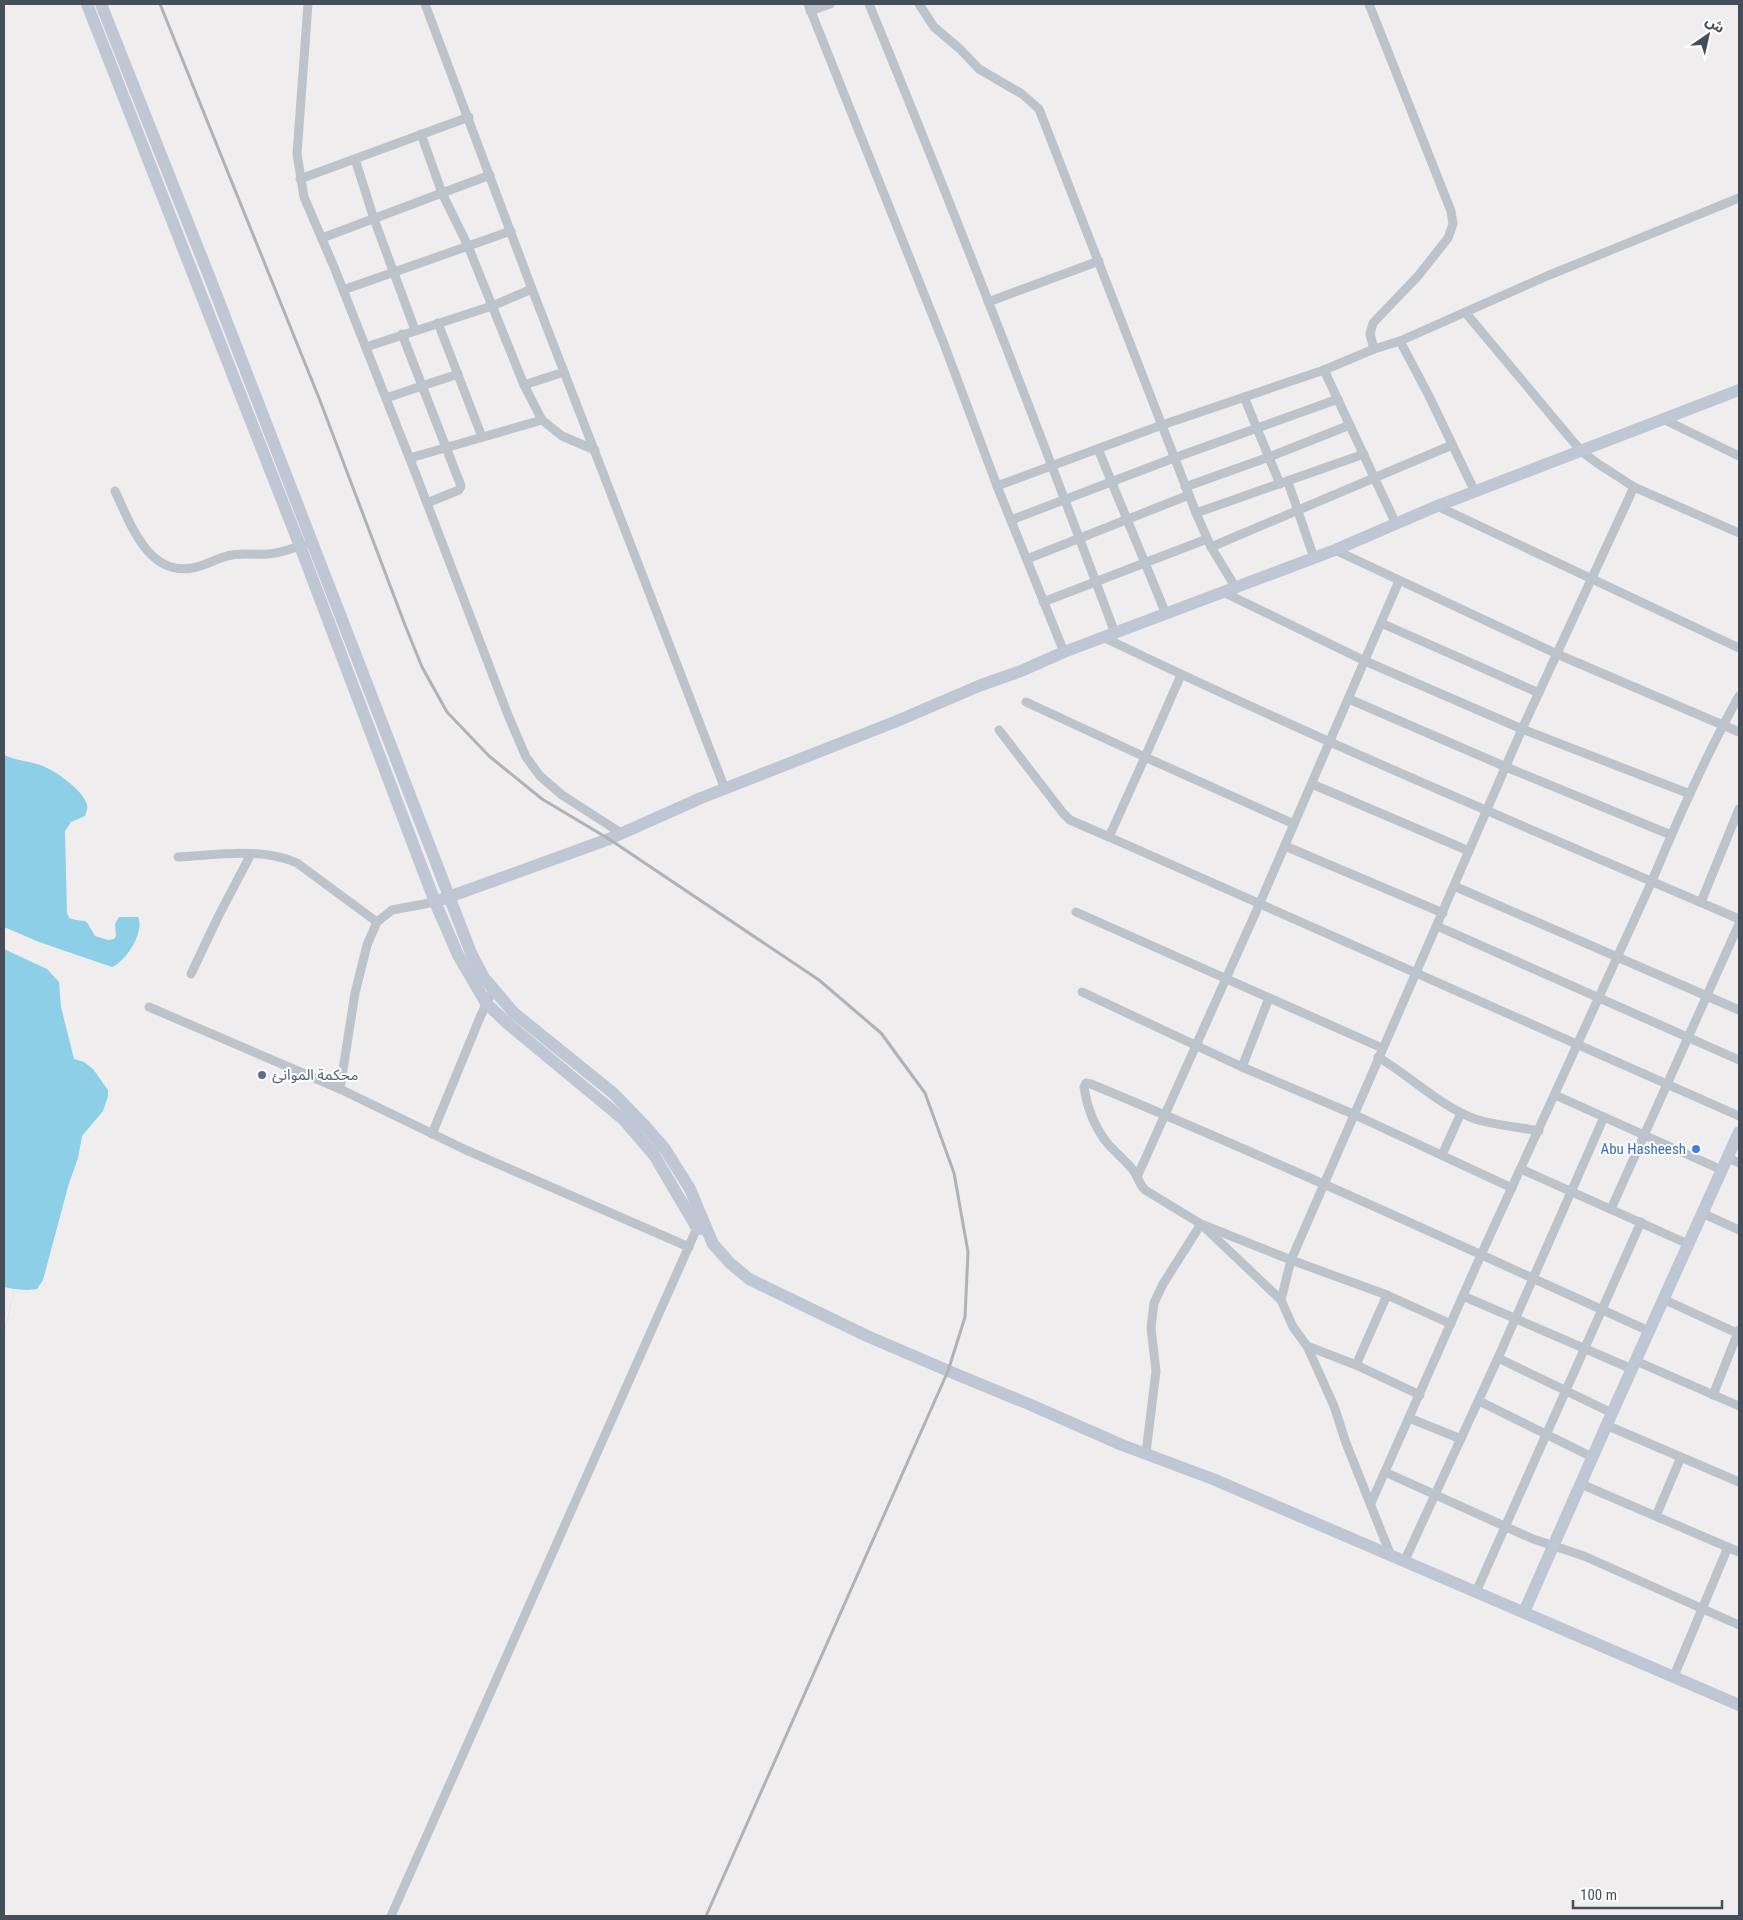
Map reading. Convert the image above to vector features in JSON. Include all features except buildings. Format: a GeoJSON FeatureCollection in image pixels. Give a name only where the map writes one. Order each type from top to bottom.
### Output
{"type":"FeatureCollection","features":[{"type":"Feature","properties":{"kind":"main road"},"geometry":{"type":"LineString","coordinates":[[88,4],[471,953],[484,978],[514,1012],[613,1093],[665,1149],[690,1189],[702,1229]]}},
{"type":"Feature","properties":{"kind":"main road"},"geometry":{"type":"LineString","coordinates":[[101,4],[211,281],[435,902],[458,955],[486,1003],[508,1024],[624,1120],[654,1155],[702,1229],[724,1256],[749,1279],[867,1336],[1122,1445],[1213,1479],[1739,1705]]}},
{"type":"Feature","properties":{"kind":"main road"},"geometry":{"type":"LineString","coordinates":[[435,902],[621,834],[725,789],[981,685],[1021,671],[1064,652],[1335,550],[1437,506],[1739,390]]}},
{"type":"Feature","properties":{"kind":"main road"},"geometry":{"type":"LineString","coordinates":[[1524,1612],[1702,1213],[1722,1170],[1733,1160],[1739,1132]]}},
{"type":"Feature","properties":{"kind":"street"},"geometry":{"type":"LineString","coordinates":[[308,4],[297,154],[304,197],[366,347],[504,706],[526,756],[540,776],[562,795],[621,834]]}},
{"type":"Feature","properties":{"kind":"street"},"geometry":{"type":"LineString","coordinates":[[425,4],[532,289],[725,789]]}},
{"type":"Feature","properties":{"kind":"street"},"geometry":{"type":"LineString","coordinates":[[830,4],[809,7],[944,344],[997,486],[1064,652]]}},
{"type":"Feature","properties":{"kind":"street"},"geometry":{"type":"LineString","coordinates":[[870,4],[923,134],[1052,466],[1096,583],[1109,635],[1181,675],[1330,742],[1739,919]]}},
{"type":"Feature","properties":{"kind":"street"},"geometry":{"type":"LineString","coordinates":[[919,4],[934,27],[960,49],[979,69],[1022,94],[1039,110],[1196,513],[1209,543],[1236,588]]}},
{"type":"Feature","properties":{"kind":"street"},"geometry":{"type":"LineString","coordinates":[[1369,4],[1451,211],[1453,224],[1448,238],[1434,257],[1373,322],[1370,334],[1374,349]]}},
{"type":"Feature","properties":{"kind":"street"},"geometry":{"type":"LineString","coordinates":[[300,179],[469,117]]}},
{"type":"Feature","properties":{"kind":"street"},"geometry":{"type":"LineString","coordinates":[[421,134],[442,193],[468,246],[524,385],[542,420],[562,436],[594,450]]}},
{"type":"Feature","properties":{"kind":"street"},"geometry":{"type":"LineString","coordinates":[[355,159],[374,219],[415,330]]}},
{"type":"Feature","properties":{"kind":"street"},"geometry":{"type":"LineString","coordinates":[[322,238],[490,175]]}},
{"type":"Feature","properties":{"kind":"street"},"geometry":{"type":"LineString","coordinates":[[997,486],[1162,425],[1324,370],[1374,349],[1400,341],[1547,276],[1739,198]]}},
{"type":"Feature","properties":{"kind":"street"},"geometry":{"type":"LineString","coordinates":[[343,290],[511,231]]}},
{"type":"Feature","properties":{"kind":"street"},"geometry":{"type":"LineString","coordinates":[[988,302],[1098,261]]}},
{"type":"Feature","properties":{"kind":"street"},"geometry":{"type":"LineString","coordinates":[[366,347],[492,306],[532,289]]}},
{"type":"Feature","properties":{"kind":"street"},"geometry":{"type":"LineString","coordinates":[[1465,312],[1581,451],[1597,464],[1634,487],[1739,533]]}},
{"type":"Feature","properties":{"kind":"street"},"geometry":{"type":"LineString","coordinates":[[438,323],[482,438]]}},
{"type":"Feature","properties":{"kind":"street"},"geometry":{"type":"LineString","coordinates":[[402,334],[461,486],[459,490],[427,503]]}},
{"type":"Feature","properties":{"kind":"street"},"geometry":{"type":"LineString","coordinates":[[1400,341],[1475,492]]}},
{"type":"Feature","properties":{"kind":"street"},"geometry":{"type":"LineString","coordinates":[[1324,370],[1396,524]]}},
{"type":"Feature","properties":{"kind":"street"},"geometry":{"type":"LineString","coordinates":[[524,385],[564,372]]}},
{"type":"Feature","properties":{"kind":"street"},"geometry":{"type":"LineString","coordinates":[[386,398],[458,374]]}},
{"type":"Feature","properties":{"kind":"street"},"geometry":{"type":"LineString","coordinates":[[1244,397],[1269,457],[1284,483],[1314,558]]}},
{"type":"Feature","properties":{"kind":"street"},"geometry":{"type":"LineString","coordinates":[[1012,520],[1257,427],[1338,399]]}},
{"type":"Feature","properties":{"kind":"street"},"geometry":{"type":"LineString","coordinates":[[410,458],[542,420]]}},
{"type":"Feature","properties":{"kind":"street"},"geometry":{"type":"LineString","coordinates":[[1665,420],[1739,456]]}},
{"type":"Feature","properties":{"kind":"street"},"geometry":{"type":"LineString","coordinates":[[1027,559],[1126,520],[1187,491],[1350,424]]}},
{"type":"Feature","properties":{"kind":"street"},"geometry":{"type":"LineString","coordinates":[[1043,602],[1145,564],[1296,512],[1452,445]]}},
{"type":"Feature","properties":{"kind":"street"},"geometry":{"type":"LineString","coordinates":[[1098,449],[1166,614]]}},
{"type":"Feature","properties":{"kind":"street"},"geometry":{"type":"LineString","coordinates":[[1196,513],[1364,454]]}},
{"type":"Feature","properties":{"kind":"street"},"geometry":{"type":"LineString","coordinates":[[1281,1300],[1291,1260],[1353,1114],[1443,913],[1522,729],[1634,487]]}},
{"type":"Feature","properties":{"kind":"street"},"geometry":{"type":"LineString","coordinates":[[115,491],[135,531],[146,548],[156,560],[173,568],[192,568],[232,555],[274,554],[306,544]]}},
{"type":"Feature","properties":{"kind":"street"},"geometry":{"type":"LineString","coordinates":[[1437,506],[1739,648]]}},
{"type":"Feature","properties":{"kind":"street"},"geometry":{"type":"LineString","coordinates":[[1335,550],[1557,654],[1739,732]]}},
{"type":"Feature","properties":{"kind":"street"},"geometry":{"type":"LineString","coordinates":[[1137,1177],[1227,979],[1399,581]]}},
{"type":"Feature","properties":{"kind":"street"},"geometry":{"type":"LineString","coordinates":[[1223,592],[1365,661],[1522,729],[1690,794]]}},
{"type":"Feature","properties":{"kind":"street"},"geometry":{"type":"LineString","coordinates":[[1381,623],[1539,693]]}},
{"type":"Feature","properties":{"kind":"street"},"geometry":{"type":"LineString","coordinates":[[1109,837],[1181,675]]}},
{"type":"Feature","properties":{"kind":"street"},"geometry":{"type":"LineString","coordinates":[[1371,1503],[1481,1255],[1652,881],[1671,835],[1722,726],[1739,696]]}},
{"type":"Feature","properties":{"kind":"street"},"geometry":{"type":"LineString","coordinates":[[1349,699],[1506,767],[1671,835]]}},
{"type":"Feature","properties":{"kind":"street"},"geometry":{"type":"LineString","coordinates":[[1026,702],[1294,824]]}},
{"type":"Feature","properties":{"kind":"street"},"geometry":{"type":"LineString","coordinates":[[999,730],[1070,820],[1739,1116]]}},
{"type":"Feature","properties":{"kind":"street"},"geometry":{"type":"LineString","coordinates":[[1312,784],[1469,851]]}},
{"type":"Feature","properties":{"kind":"street"},"geometry":{"type":"LineString","coordinates":[[1701,902],[1739,808]]}},
{"type":"Feature","properties":{"kind":"street"},"geometry":{"type":"LineString","coordinates":[[1285,846],[1443,913]]}},
{"type":"Feature","properties":{"kind":"street"},"geometry":{"type":"LineString","coordinates":[[178,857],[252,854],[284,857],[297,863],[377,922]]}},
{"type":"Feature","properties":{"kind":"street"},"geometry":{"type":"LineString","coordinates":[[191,974],[218,917],[252,854]]}},
{"type":"Feature","properties":{"kind":"street"},"geometry":{"type":"LineString","coordinates":[[1454,886],[1739,1010]]}},
{"type":"Feature","properties":{"kind":"street"},"geometry":{"type":"LineString","coordinates":[[340,1089],[355,993],[367,945],[377,922],[392,910],[435,902]]}},
{"type":"Feature","properties":{"kind":"street"},"geometry":{"type":"LineString","coordinates":[[1076,912],[1382,1048]]}},
{"type":"Feature","properties":{"kind":"street"},"geometry":{"type":"LineString","coordinates":[[1611,1209],[1739,924]]}},
{"type":"Feature","properties":{"kind":"street"},"geometry":{"type":"LineString","coordinates":[[1437,926],[1739,1060]]}},
{"type":"Feature","properties":{"kind":"street"},"geometry":{"type":"LineString","coordinates":[[432,1134],[493,990]]}},
{"type":"Feature","properties":{"kind":"street"},"geometry":{"type":"LineString","coordinates":[[1082,992],[1242,1067],[1353,1114],[1512,1188]]}},
{"type":"Feature","properties":{"kind":"street"},"geometry":{"type":"LineString","coordinates":[[1242,1067],[1269,998]]}},
{"type":"Feature","properties":{"kind":"street"},"geometry":{"type":"LineString","coordinates":[[149,1008],[340,1089],[432,1134],[689,1247]]}},
{"type":"Feature","properties":{"kind":"street"},"geometry":{"type":"LineString","coordinates":[[1378,1057],[1461,1113],[1485,1122],[1539,1130]]}},
{"type":"Feature","properties":{"kind":"street"},"geometry":{"type":"LineString","coordinates":[[1451,1324],[1387,1295],[1291,1260],[1201,1224],[1145,1190],[1138,1184],[1137,1177],[1109,1145],[1100,1131],[1090,1112],[1084,1085],[1089,1083],[1166,1115],[1649,1330]]}},
{"type":"Feature","properties":{"kind":"street"},"geometry":{"type":"LineString","coordinates":[[1555,1095],[1722,1170]]}},
{"type":"Feature","properties":{"kind":"street"},"geometry":{"type":"LineString","coordinates":[[1442,1155],[1461,1113]]}},
{"type":"Feature","properties":{"kind":"street"},"geometry":{"type":"LineString","coordinates":[[1404,1562],[1436,1496],[1534,1279],[1604,1117]]}},
{"type":"Feature","properties":{"kind":"street"},"geometry":{"type":"LineString","coordinates":[[1521,1169],[1688,1244]]}},
{"type":"Feature","properties":{"kind":"street"},"geometry":{"type":"LineString","coordinates":[[1702,1213],[1739,1230]]}},
{"type":"Feature","properties":{"kind":"street"},"geometry":{"type":"LineString","coordinates":[[1476,1592],[1641,1222]]}},
{"type":"Feature","properties":{"kind":"street"},"geometry":{"type":"LineString","coordinates":[[1201,1224],[1281,1300],[1293,1327],[1307,1346],[1334,1406],[1346,1443],[1391,1556]]}},
{"type":"Feature","properties":{"kind":"street"},"geometry":{"type":"LineString","coordinates":[[1146,1453],[1156,1371],[1151,1328],[1154,1303],[1163,1284],[1201,1224]]}},
{"type":"Feature","properties":{"kind":"street"},"geometry":{"type":"LineString","coordinates":[[391,1916],[689,1247],[702,1229]]}},
{"type":"Feature","properties":{"kind":"street"},"geometry":{"type":"LineString","coordinates":[[1356,1365],[1387,1295]]}},
{"type":"Feature","properties":{"kind":"street"},"geometry":{"type":"LineString","coordinates":[[1464,1296],[1583,1349],[1634,1365],[1713,1394],[1739,1406]]}},
{"type":"Feature","properties":{"kind":"street"},"geometry":{"type":"LineString","coordinates":[[1663,1300],[1739,1332],[1713,1394]]}},
{"type":"Feature","properties":{"kind":"street"},"geometry":{"type":"LineString","coordinates":[[1307,1346],[1356,1365],[1420,1395]]}},
{"type":"Feature","properties":{"kind":"street"},"geometry":{"type":"LineString","coordinates":[[1498,1358],[1565,1391],[1609,1419],[1680,1457],[1739,1482]]}},
{"type":"Feature","properties":{"kind":"street"},"geometry":{"type":"LineString","coordinates":[[1479,1400],[1592,1457]]}},
{"type":"Feature","properties":{"kind":"street"},"geometry":{"type":"LineString","coordinates":[[1410,1418],[1462,1439]]}},
{"type":"Feature","properties":{"kind":"street"},"geometry":{"type":"LineString","coordinates":[[1656,1516],[1680,1457]]}},
{"type":"Feature","properties":{"kind":"street"},"geometry":{"type":"LineString","coordinates":[[1385,1472],[1504,1526],[1584,1556],[1739,1625]]}},
{"type":"Feature","properties":{"kind":"street"},"geometry":{"type":"LineString","coordinates":[[1581,1484],[1739,1552]]}},
{"type":"Feature","properties":{"kind":"street"},"geometry":{"type":"LineString","coordinates":[[1674,1676],[1728,1547]]}},
{"type":"Feature","properties":{"kind":"water"},"geometry":{"type":"Polygon","coordinates":[[[4,755],[51,770],[74,786],[85,799],[87,809],[85,816],[71,822],[65,831],[67,913],[69,918],[87,922],[95,936],[108,940],[114,939],[116,936],[115,924],[119,917],[138,917],[139,930],[137,938],[123,959],[112,967],[39,942],[4,927],[4,755]]]}},
{"type":"Feature","properties":{"kind":"water"},"geometry":{"type":"Polygon","coordinates":[[[4,949],[47,969],[59,982],[61,1007],[74,1059],[84,1062],[93,1069],[108,1090],[108,1096],[103,1111],[82,1136],[78,1158],[69,1183],[43,1280],[37,1289],[14,1289],[4,1335],[4,949]]]}},
{"type":"Feature","properties":{"kind":"pier"},"geometry":{"type":"Polygon","coordinates":[[[4,1287],[14,1289],[4,1335],[4,1287]]]}},
{"type":"Feature","properties":{"kind":"railway"},"geometry":{"type":"LineString","coordinates":[[160,4],[319,398],[422,667],[447,712],[489,756],[542,799],[609,839],[819,980],[881,1033],[925,1093],[954,1173],[968,1252],[965,1317],[948,1371],[706,1916]]}},
{"type":"Feature","properties":{"kind":"place","name":"محكمة الموانئ"},"geometry":{"type":"Point","coordinates":[262,1075]}},
{"type":"Feature","properties":{"kind":"place","name":"Abu Hasheesh"},"geometry":{"type":"Point","coordinates":[1696,1149]}}]}
